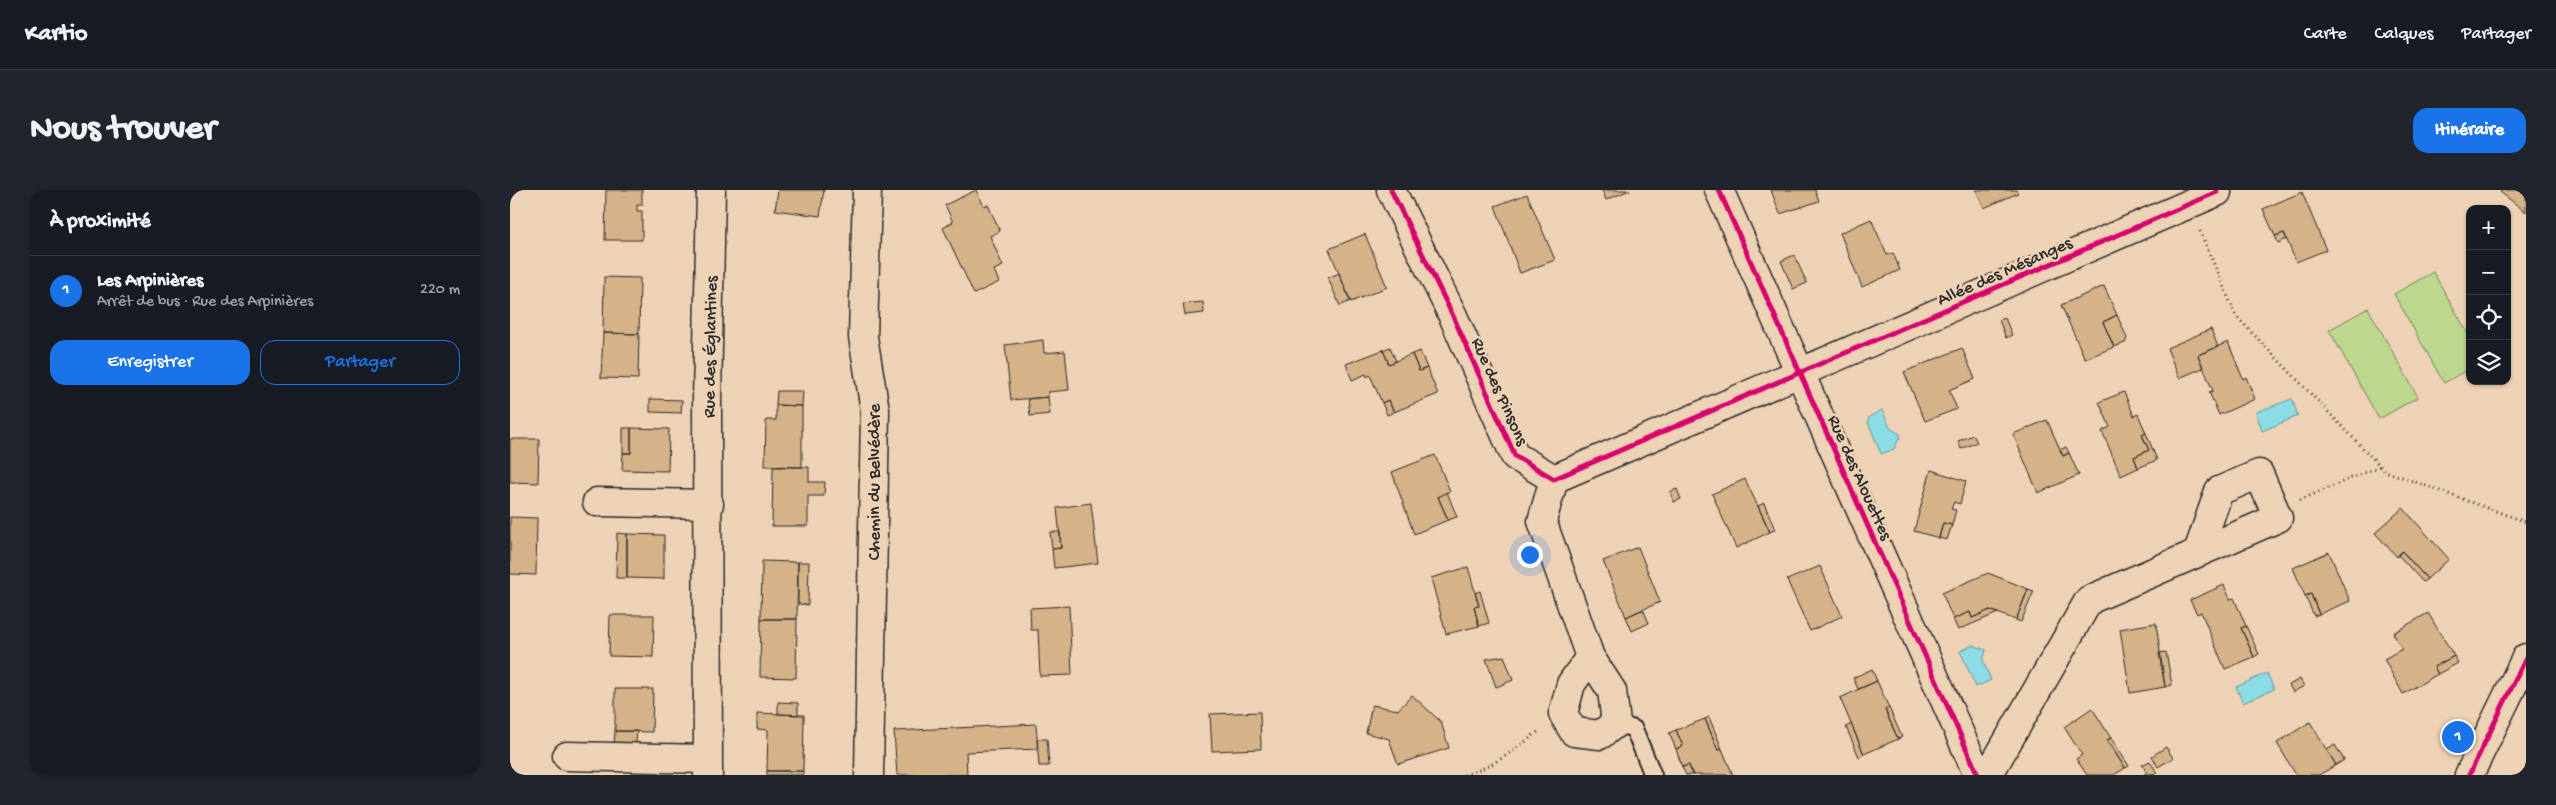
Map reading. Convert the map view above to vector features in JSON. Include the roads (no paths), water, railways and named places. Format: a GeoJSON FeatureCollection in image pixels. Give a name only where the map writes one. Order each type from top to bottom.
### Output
{"type":"FeatureCollection","features":[{"type":"Feature","properties":{"kind":"street","name":"Rue des Églantines"},"geometry":{"type":"LineString","coordinates":[[708,767],[709,504],[707,400],[711,190]]}},
{"type":"Feature","properties":{"kind":"street","name":"Chemin du Belvédère"},"geometry":{"type":"LineString","coordinates":[[867,190],[863,337],[875,410],[869,775]]}},
{"type":"Feature","properties":{"kind":"street","name":"Rue des Pinsons"},"geometry":{"type":"LineString","coordinates":[[1391,190],[1453,316],[1514,456],[1554,480]]}},
{"type":"Feature","properties":{"kind":"street","name":"Rue des Alouettes"},"geometry":{"type":"LineString","coordinates":[[1719,190],[1978,775]]}},
{"type":"Feature","properties":{"kind":"street","name":"Allée des Mésanges"},"geometry":{"type":"LineString","coordinates":[[1800,374],[2188,205],[2217,192],[2216,190]]}},
{"type":"Feature","properties":{"kind":"street"},"geometry":{"type":"LineString","coordinates":[[1590,657],[1571,684],[1562,714],[1574,732],[1600,735],[1616,723],[1612,691],[1590,657],[1542,521],[1554,480],[1800,374]]}},
{"type":"Feature","properties":{"kind":"street"},"geometry":{"type":"LineString","coordinates":[[1978,775],[1994,765],[2089,600],[2278,518],[2259,474],[2219,491],[2198,552]]}},
{"type":"Feature","properties":{"kind":"street"},"geometry":{"type":"LineString","coordinates":[[597,502],[709,504]]}},
{"type":"Feature","properties":{"kind":"street"},"geometry":{"type":"LineString","coordinates":[[2469,775],[2526,658]]}},
{"type":"Feature","properties":{"kind":"street"},"geometry":{"type":"LineString","coordinates":[[567,756],[708,767]]}},
{"type":"Feature","properties":{"kind":"lane"},"geometry":{"type":"LineString","coordinates":[[1616,723],[1634,730],[1653,775]]}},
{"type":"Feature","properties":{"kind":"water"},"geometry":{"type":"Polygon","coordinates":[[[2292,399],[2298,416],[2262,431],[2256,412],[2292,399]]]}},
{"type":"Feature","properties":{"kind":"water"},"geometry":{"type":"Polygon","coordinates":[[[1882,410],[1890,428],[1901,435],[1894,449],[1881,454],[1868,422],[1869,417],[1882,410]]]}},
{"type":"Feature","properties":{"kind":"water"},"geometry":{"type":"Polygon","coordinates":[[[1973,645],[1986,650],[1983,661],[1991,680],[1976,687],[1960,651],[1973,645]]]}},
{"type":"Feature","properties":{"kind":"water"},"geometry":{"type":"Polygon","coordinates":[[[2267,673],[2274,689],[2243,703],[2236,687],[2267,673]]]}},
{"type":"Feature","properties":{"kind":"place","name":"Les Arpinières"},"geometry":{"type":"Point","coordinates":[2458,737]}}]}
